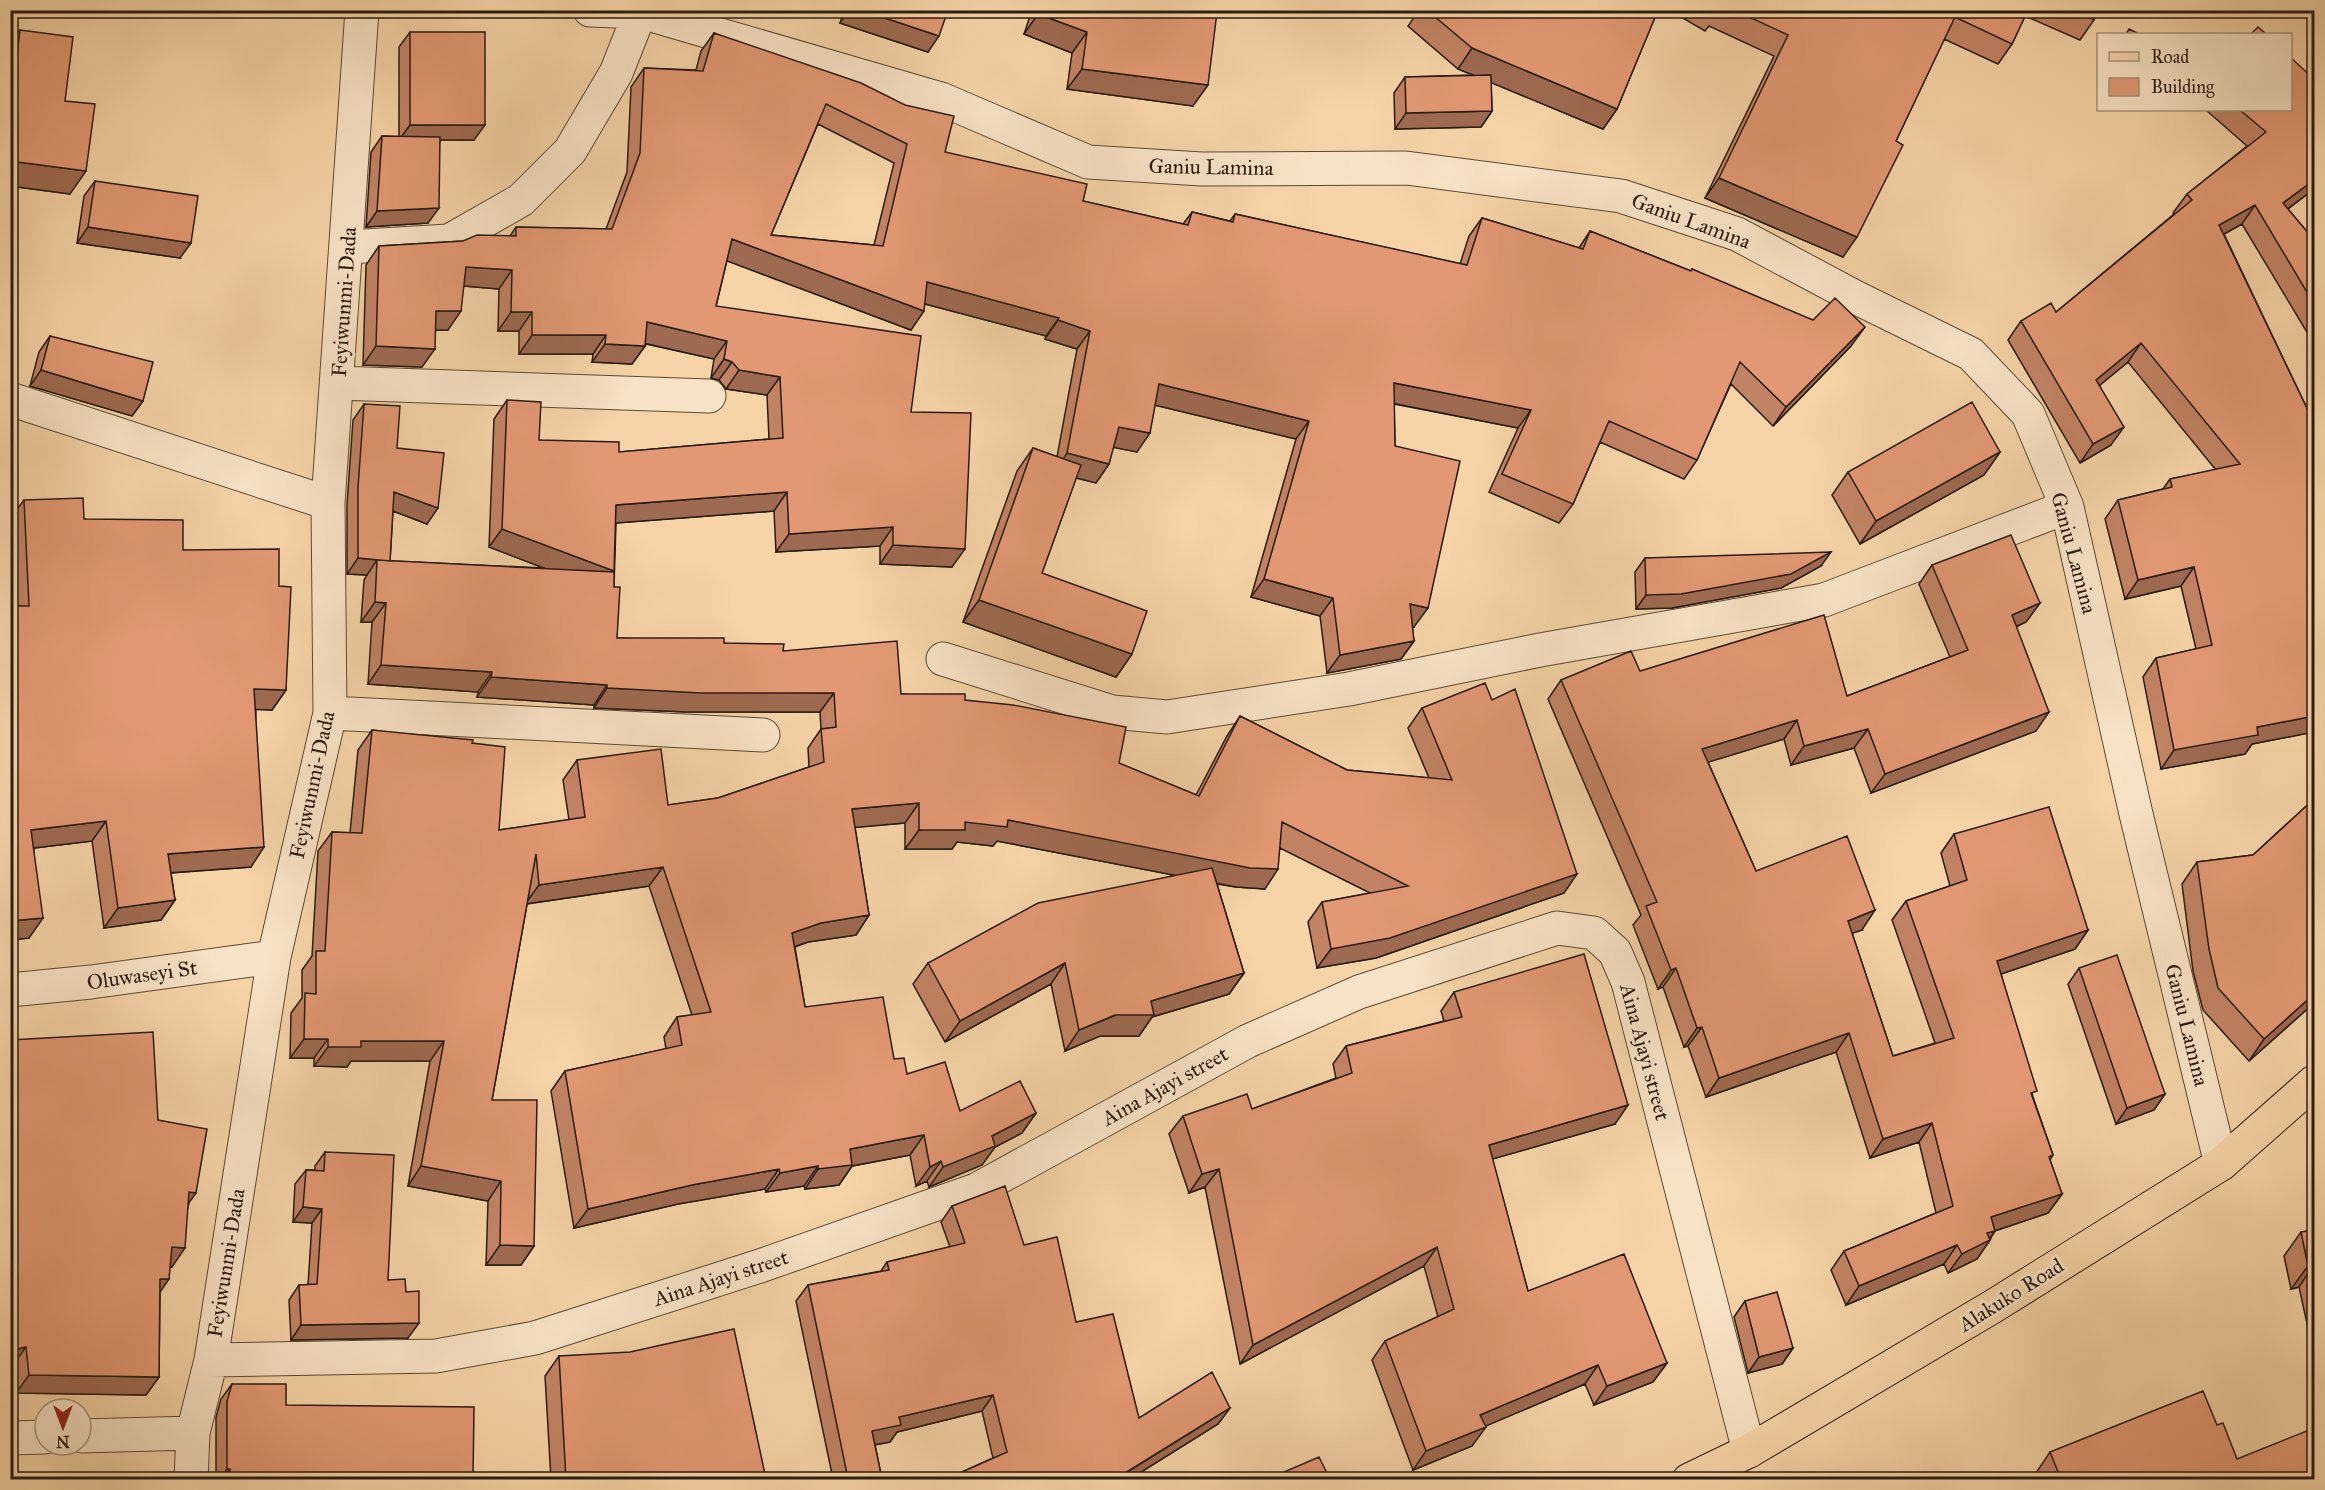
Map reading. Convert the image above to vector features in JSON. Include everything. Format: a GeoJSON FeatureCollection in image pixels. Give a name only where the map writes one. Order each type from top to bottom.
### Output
{"type":"FeatureCollection","features":[{"type":"Feature","properties":{"kind":"main road","name":"Alakuko Road"},"geometry":{"type":"LineString","coordinates":[[1689,1479],[1749,1451],[1992,1307],[2221,1164],[2314,1082]]}},
{"type":"Feature","properties":{"kind":"street","name":"Feyiwunmi-Dada"},"geometry":{"type":"LineString","coordinates":[[191,1479],[193,1433],[211,1360],[274,957],[330,713],[328,503],[362,10]]}},
{"type":"Feature","properties":{"kind":"street","name":"Ganiu Lamina"},"geometry":{"type":"LineString","coordinates":[[590,10],[641,11],[941,99],[1088,162],[1202,169],[1406,168],[1622,196],[1737,234],[1855,297],[1971,354],[2028,414],[2067,507],[2136,814],[2221,1164]]}},
{"type":"Feature","properties":{"kind":"street"},"geometry":{"type":"LineString","coordinates":[[347,247],[449,241],[521,200],[570,151],[616,73],[641,11]]}},
{"type":"Feature","properties":{"kind":"street"},"geometry":{"type":"LineString","coordinates":[[338,383],[709,396]]}},
{"type":"Feature","properties":{"kind":"street"},"geometry":{"type":"LineString","coordinates":[[10,399],[328,503]]}},
{"type":"Feature","properties":{"kind":"street"},"geometry":{"type":"LineString","coordinates":[[944,659],[1112,712],[1167,717],[1349,689],[1540,650],[1824,600],[2067,507]]}},
{"type":"Feature","properties":{"kind":"street"},"geometry":{"type":"LineString","coordinates":[[330,713],[763,735]]}},
{"type":"Feature","properties":{"kind":"street","name":"Aina Ajayi street"},"geometry":{"type":"LineString","coordinates":[[211,1360],[436,1356],[535,1338],[704,1284],[976,1190],[1248,1041],[1359,992],[1557,927],[1594,933],[1615,952],[1628,982],[1749,1451]]}},
{"type":"Feature","properties":{"kind":"street","name":"Oluwaseyi St"},"geometry":{"type":"LineString","coordinates":[[10,990],[91,982],[274,957]]}},
{"type":"Feature","properties":{"kind":"street"},"geometry":{"type":"LineString","coordinates":[[93,1436],[193,1433]]}},
{"type":"Feature","properties":{"kind":"street"},"geometry":{"type":"LineString","coordinates":[[10,1438],[33,1437]]}},
{"type":"Feature","properties":{"kind":"building"},"geometry":{"type":"Polygon","coordinates":[[[861,10],[948,10],[939,36],[861,10]]]}},
{"type":"Feature","properties":{"kind":"building"},"geometry":{"type":"Polygon","coordinates":[[[1039,10],[1208,10],[1217,12],[1208,85],[1082,69],[1087,32],[1038,14],[1039,10]]]}},
{"type":"Feature","properties":{"kind":"building"},"geometry":{"type":"Polygon","coordinates":[[[1427,10],[1658,10],[1617,109],[1472,48],[1427,10]]]}},
{"type":"Feature","properties":{"kind":"building"},"geometry":{"type":"Polygon","coordinates":[[[1734,10],[2028,10],[2012,44],[1955,17],[1896,141],[1903,145],[1857,237],[1719,178],[1788,35],[1734,10]]]}},
{"type":"Feature","properties":{"kind":"building"},"geometry":{"type":"Polygon","coordinates":[[[2073,10],[2098,10],[2094,20],[2073,10]]]}},
{"type":"Feature","properties":{"kind":"building"},"geometry":{"type":"Polygon","coordinates":[[[2258,27],[2265,33],[2252,33],[2258,27]]]}},
{"type":"Feature","properties":{"kind":"building"},"geometry":{"type":"Polygon","coordinates":[[[20,30],[73,37],[65,101],[95,104],[86,171],[10,161],[10,55],[17,56],[20,30]]]}},
{"type":"Feature","properties":{"kind":"building"},"geometry":{"type":"Polygon","coordinates":[[[410,32],[485,32],[485,125],[410,125],[410,32]]]}},
{"type":"Feature","properties":{"kind":"building"},"geometry":{"type":"Polygon","coordinates":[[[714,33],[861,83],[905,105],[954,116],[945,152],[1087,184],[1083,201],[1188,225],[1192,212],[1233,222],[1235,214],[1467,265],[1482,218],[1583,249],[1590,231],[1691,271],[1692,269],[1813,320],[1835,298],[1865,327],[1786,407],[1740,362],[1697,460],[1609,421],[1573,504],[1502,474],[1531,410],[1394,383],[1395,446],[1460,461],[1428,608],[1410,604],[1414,641],[1340,655],[1333,598],[1264,579],[1309,421],[1159,384],[1150,433],[1119,427],[1109,464],[1067,453],[1090,331],[1058,320],[1059,318],[927,282],[924,311],[732,239],[716,306],[921,336],[911,412],[971,413],[965,549],[893,545],[893,527],[789,534],[787,492],[616,505],[614,571],[502,529],[507,400],[541,402],[539,440],[619,442],[619,452],[783,438],[780,377],[739,370],[732,362],[724,359],[727,341],[647,322],[645,346],[605,344],[606,335],[532,335],[532,312],[511,312],[512,270],[466,267],[461,311],[436,311],[435,349],[376,346],[379,246],[463,241],[477,235],[516,236],[516,227],[612,229],[640,153],[644,68],[703,71],[714,33]],[[826,104],[771,235],[883,246],[907,144],[826,104]]]}},
{"type":"Feature","properties":{"kind":"building"},"geometry":{"type":"Polygon","coordinates":[[[2292,59],[2314,79],[2314,180],[2283,203],[2314,240],[2314,304],[2255,205],[2219,225],[2314,423],[2314,716],[2257,727],[2258,735],[2174,750],[2156,658],[2212,645],[2194,567],[2138,580],[2118,500],[2172,487],[2170,479],[2240,464],[2141,343],[2096,380],[2124,427],[2093,444],[2021,321],[2051,303],[2056,312],[2192,200],[2187,194],[2266,132],[2241,111],[2292,111],[2292,59]]]}},
{"type":"Feature","properties":{"kind":"building"},"geometry":{"type":"Polygon","coordinates":[[[1491,75],[1492,111],[1406,113],[1405,77],[1491,75]]]}},
{"type":"Feature","properties":{"kind":"building"},"geometry":{"type":"Polygon","coordinates":[[[382,136],[440,137],[439,208],[377,211],[382,136]]]}},
{"type":"Feature","properties":{"kind":"building"},"geometry":{"type":"Polygon","coordinates":[[[95,181],[198,196],[191,243],[88,227],[95,181]]]}},
{"type":"Feature","properties":{"kind":"building"},"geometry":{"type":"Polygon","coordinates":[[[50,336],[153,362],[143,401],[41,370],[50,336]]]}},
{"type":"Feature","properties":{"kind":"building"},"geometry":{"type":"Polygon","coordinates":[[[1972,402],[2000,452],[1876,521],[1848,472],[1972,402]]]}},
{"type":"Feature","properties":{"kind":"building"},"geometry":{"type":"Polygon","coordinates":[[[364,404],[400,406],[397,448],[444,453],[438,508],[394,492],[390,561],[358,558],[358,488],[364,404]]]}},
{"type":"Feature","properties":{"kind":"building"},"geometry":{"type":"Polygon","coordinates":[[[1033,448],[1081,465],[1042,573],[1147,611],[1132,654],[979,600],[1033,448]]]}},
{"type":"Feature","properties":{"kind":"building"},"geometry":{"type":"Polygon","coordinates":[[[83,498],[84,519],[183,520],[183,550],[279,549],[279,586],[291,587],[286,690],[254,689],[264,847],[168,854],[175,900],[118,908],[106,821],[31,830],[43,918],[10,921],[10,606],[29,606],[24,500],[83,498]]]}},
{"type":"Feature","properties":{"kind":"building"},"geometry":{"type":"Polygon","coordinates":[[[2011,535],[2040,603],[2012,615],[2049,712],[1885,774],[1868,729],[1804,746],[1797,720],[1702,749],[1756,871],[1847,836],[1875,910],[1848,921],[1893,1056],[1954,1038],[1906,901],[1967,880],[1954,834],[2049,807],[2088,930],[1997,961],[2037,1091],[2031,1093],[2053,1155],[2049,1157],[2062,1194],[1991,1217],[1995,1231],[1987,1233],[1990,1240],[1962,1254],[1957,1245],[1859,1286],[1844,1251],[1953,1206],[1932,1123],[1883,1139],[1849,1033],[1719,1078],[1702,1027],[1697,1028],[1676,968],[1671,970],[1646,906],[1657,902],[1561,680],[1631,651],[1640,671],[1824,615],[1847,696],[1968,650],[1932,565],[2011,535]]]}},
{"type":"Feature","properties":{"kind":"building"},"geometry":{"type":"Polygon","coordinates":[[[1831,552],[1791,574],[1681,594],[1646,595],[1645,558],[1831,552]]]}},
{"type":"Feature","properties":{"kind":"building"},"geometry":{"type":"Polygon","coordinates":[[[377,560],[614,572],[614,587],[620,587],[617,638],[724,638],[724,643],[784,644],[783,651],[897,641],[901,694],[965,694],[965,700],[1013,705],[1126,727],[1119,763],[1199,796],[1240,716],[1347,770],[1452,780],[1422,708],[1485,683],[1492,700],[1515,689],[1577,874],[1390,938],[1331,949],[1322,902],[1408,886],[1282,822],[1278,869],[1250,868],[1008,820],[1007,827],[965,822],[965,830],[919,830],[919,803],[852,809],[869,915],[821,923],[792,933],[805,1007],[883,997],[894,1059],[904,1058],[907,1074],[945,1062],[960,1111],[1020,1081],[1036,1113],[992,1136],[995,1146],[943,1167],[941,1161],[930,1167],[924,1135],[850,1149],[852,1165],[818,1169],[818,1166],[780,1173],[779,1169],[692,1185],[588,1209],[565,1071],[682,1045],[677,1017],[711,1012],[663,867],[539,885],[536,854],[492,1100],[537,1100],[534,1246],[500,1245],[501,1181],[421,1166],[444,1041],[361,1041],[361,1047],[328,1047],[328,1039],[304,1039],[305,993],[316,994],[316,951],[325,951],[332,832],[362,833],[372,730],[473,740],[472,743],[505,747],[499,830],[585,817],[577,760],[661,749],[668,805],[718,798],[824,762],[821,729],[836,727],[834,693],[701,693],[607,688],[607,685],[491,677],[492,672],[381,665],[386,603],[375,602],[377,560]]]}},
{"type":"Feature","properties":{"kind":"building"},"geometry":{"type":"Polygon","coordinates":[[[2314,799],[2314,994],[2264,1039],[2218,988],[2209,949],[2197,862],[2253,855],[2314,799]]]}},
{"type":"Feature","properties":{"kind":"building"},"geometry":{"type":"Polygon","coordinates":[[[1212,868],[1244,973],[1151,1001],[1154,1015],[1115,1015],[1079,1030],[1065,963],[960,1021],[928,963],[1038,903],[1212,868]]]}},
{"type":"Feature","properties":{"kind":"building"},"geometry":{"type":"Polygon","coordinates":[[[1584,954],[1628,1105],[1489,1145],[1528,1291],[1624,1254],[1667,1363],[1607,1386],[1598,1365],[1480,1415],[1486,1427],[1426,1451],[1385,1341],[1454,1309],[1437,1247],[1253,1345],[1219,1169],[1202,1174],[1183,1116],[1247,1094],[1252,1109],[1352,1073],[1346,1046],[1462,1017],[1454,992],[1584,954]]]}},
{"type":"Feature","properties":{"kind":"building"},"geometry":{"type":"Polygon","coordinates":[[[2117,955],[2165,1094],[2127,1108],[2079,968],[2117,955]]]}},
{"type":"Feature","properties":{"kind":"building"},"geometry":{"type":"Polygon","coordinates":[[[153,1032],[158,1120],[207,1129],[196,1193],[189,1192],[185,1248],[172,1247],[169,1279],[160,1279],[159,1377],[29,1375],[26,1347],[10,1351],[10,1040],[153,1032]]]}},
{"type":"Feature","properties":{"kind":"building"},"geometry":{"type":"Polygon","coordinates":[[[325,1152],[394,1155],[388,1280],[405,1279],[406,1292],[419,1291],[419,1323],[301,1325],[299,1285],[317,1284],[322,1209],[303,1207],[306,1170],[324,1171],[325,1152]]]}},
{"type":"Feature","properties":{"kind":"building"},"geometry":{"type":"Polygon","coordinates":[[[1005,1186],[1024,1245],[1057,1237],[1076,1322],[1113,1314],[1139,1418],[1212,1372],[1230,1408],[1118,1479],[954,1479],[953,1476],[1007,1452],[993,1395],[899,1417],[901,1425],[872,1431],[882,1479],[848,1479],[808,1285],[889,1270],[887,1262],[965,1243],[952,1206],[1005,1186]]]}},
{"type":"Feature","properties":{"kind":"building"},"geometry":{"type":"Polygon","coordinates":[[[2314,1230],[2314,1264],[2308,1266],[2301,1232],[2314,1230]]]}},
{"type":"Feature","properties":{"kind":"building"},"geometry":{"type":"Polygon","coordinates":[[[1777,1292],[1793,1348],[1759,1357],[1745,1301],[1777,1292]]]}},
{"type":"Feature","properties":{"kind":"building"},"geometry":{"type":"Polygon","coordinates":[[[734,1329],[766,1479],[566,1479],[559,1356],[630,1352],[734,1329]]]}},
{"type":"Feature","properties":{"kind":"building"},"geometry":{"type":"Polygon","coordinates":[[[232,1384],[286,1384],[286,1405],[474,1407],[473,1479],[230,1479],[230,1469],[227,1469],[227,1401],[232,1384]]]}},
{"type":"Feature","properties":{"kind":"building"},"geometry":{"type":"Polygon","coordinates":[[[2203,1391],[2217,1425],[2223,1423],[2237,1459],[2314,1428],[2314,1479],[2061,1479],[2050,1452],[2203,1391]]]}},
{"type":"Feature","properties":{"kind":"building"},"geometry":{"type":"Polygon","coordinates":[[[1319,1457],[1330,1479],[1268,1479],[1319,1457]]]}}]}
